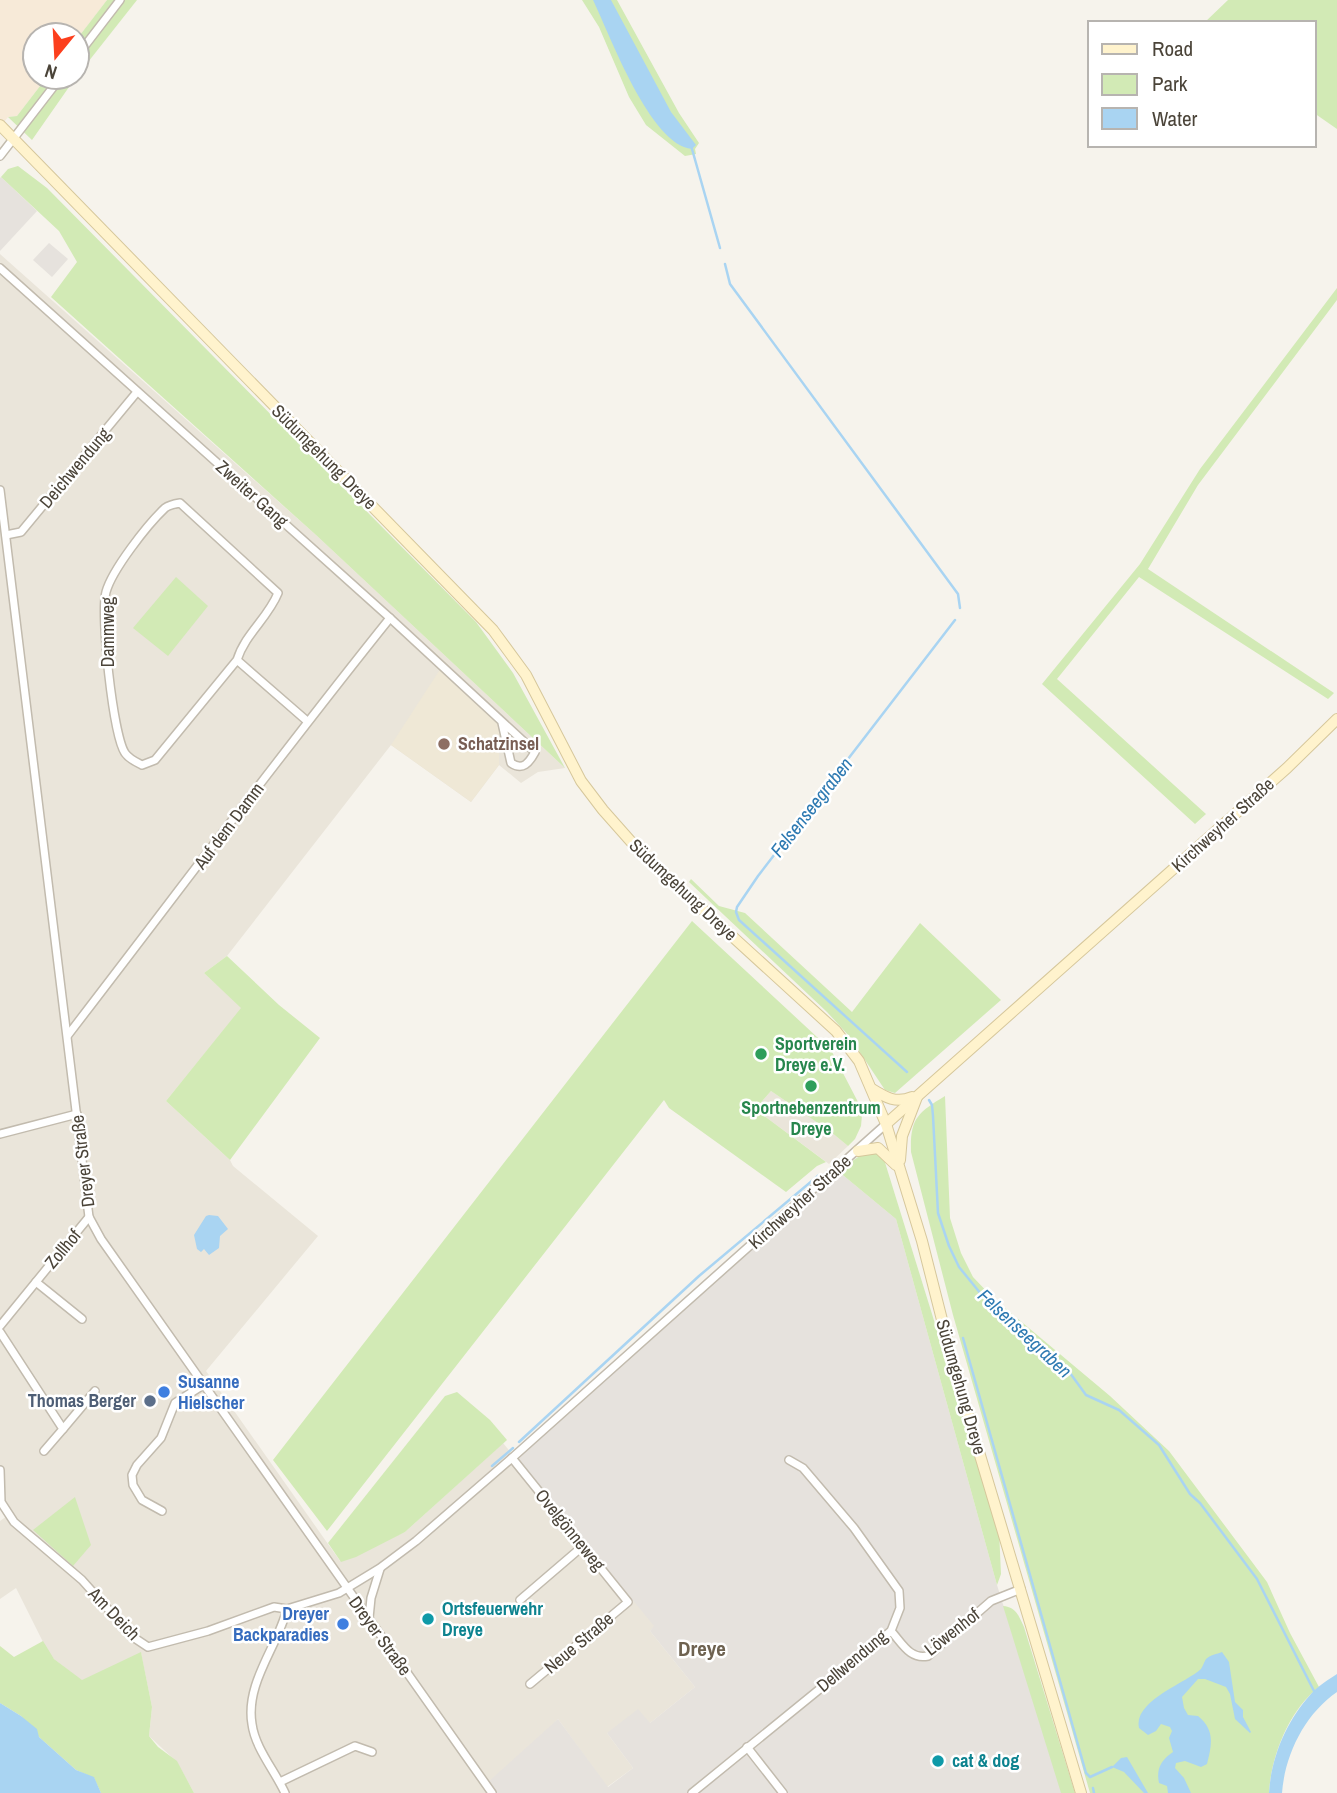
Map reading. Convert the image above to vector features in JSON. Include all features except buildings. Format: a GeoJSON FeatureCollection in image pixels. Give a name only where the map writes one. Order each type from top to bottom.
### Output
{"type":"FeatureCollection","features":[{"type":"Feature","properties":{"kind":"main road","name":"Südumgehung Dreye"},"geometry":{"type":"LineString","coordinates":[[0,125],[493,630],[526,675],[581,781],[603,810],[667,877],[836,1031],[859,1061],[886,1124],[922,1241],[956,1375],[1081,1793]]}},
{"type":"Feature","properties":{"kind":"main road","name":"Kirchweyher Straße"},"geometry":{"type":"LineString","coordinates":[[886,1124],[1287,768],[1337,719]]}},
{"type":"Feature","properties":{"kind":"main road"},"geometry":{"type":"LineString","coordinates":[[872,1088],[892,1100],[905,1100],[918,1094]]}},
{"type":"Feature","properties":{"kind":"main road"},"geometry":{"type":"LineString","coordinates":[[900,1172],[902,1136],[918,1094]]}},
{"type":"Feature","properties":{"kind":"main road"},"geometry":{"type":"LineString","coordinates":[[858,1151],[878,1148],[884,1151],[900,1172]]}},
{"type":"Feature","properties":{"kind":"street"},"geometry":{"type":"LineString","coordinates":[[91,38],[120,0]]}},
{"type":"Feature","properties":{"kind":"street"},"geometry":{"type":"LineString","coordinates":[[0,156],[50,91]]}},
{"type":"Feature","properties":{"kind":"street","name":"Zweiter Gang"},"geometry":{"type":"LineString","coordinates":[[0,268],[535,752],[524,766],[517,767],[511,763],[502,723]]}},
{"type":"Feature","properties":{"kind":"street","name":"Deichwendung"},"geometry":{"type":"LineString","coordinates":[[6,535],[21,532],[137,392]]}},
{"type":"Feature","properties":{"kind":"street","name":"Dreyer Straße"},"geometry":{"type":"LineString","coordinates":[[0,490],[89,1217],[101,1239],[203,1385],[492,1793]]}},
{"type":"Feature","properties":{"kind":"street","name":"Dammweg"},"geometry":{"type":"LineString","coordinates":[[180,503],[278,593],[274,604],[241,646],[237,660],[155,760],[142,765],[130,759],[124,752],[116,727],[106,658],[105,593],[124,558],[167,506],[180,503]]}},
{"type":"Feature","properties":{"kind":"street","name":"Auf dem Damm"},"geometry":{"type":"LineString","coordinates":[[68,1035],[307,722],[390,618]]}},
{"type":"Feature","properties":{"kind":"street"},"geometry":{"type":"LineString","coordinates":[[237,660],[307,722]]}},
{"type":"Feature","properties":{"kind":"street"},"geometry":{"type":"LineString","coordinates":[[0,1134],[78,1114]]}},
{"type":"Feature","properties":{"kind":"street","name":"Kirchweyher Straße"},"geometry":{"type":"LineString","coordinates":[[347,1589],[416,1541],[886,1124]]}},
{"type":"Feature","properties":{"kind":"street","name":"Zollhof"},"geometry":{"type":"LineString","coordinates":[[0,1326],[89,1217]]}},
{"type":"Feature","properties":{"kind":"street","name":"Zollhof"},"geometry":{"type":"LineString","coordinates":[[36,1282],[82,1319]]}},
{"type":"Feature","properties":{"kind":"street"},"geometry":{"type":"LineString","coordinates":[[0,1332],[63,1429]]}},
{"type":"Feature","properties":{"kind":"street"},"geometry":{"type":"LineString","coordinates":[[162,1511],[142,1500],[133,1485],[132,1475],[141,1460],[161,1438],[175,1403],[203,1385]]}},
{"type":"Feature","properties":{"kind":"street"},"geometry":{"type":"LineString","coordinates":[[44,1451],[95,1391]]}},
{"type":"Feature","properties":{"kind":"street","name":"Ovelgönneweg"},"geometry":{"type":"LineString","coordinates":[[512,1458],[628,1602]]}},
{"type":"Feature","properties":{"kind":"street","name":"Dellwendung"},"geometry":{"type":"LineString","coordinates":[[692,1793],[891,1631],[900,1608],[899,1591],[854,1528],[803,1468],[789,1460]]}},
{"type":"Feature","properties":{"kind":"street","name":"Am Deich"},"geometry":{"type":"LineString","coordinates":[[0,1470],[1,1502],[9,1516],[82,1580],[133,1637],[148,1647],[208,1630],[274,1606],[287,1609],[347,1589]]}},
{"type":"Feature","properties":{"kind":"street"},"geometry":{"type":"LineString","coordinates":[[520,1600],[583,1546]]}},
{"type":"Feature","properties":{"kind":"street"},"geometry":{"type":"LineString","coordinates":[[369,1619],[371,1598],[380,1568]]}},
{"type":"Feature","properties":{"kind":"street","name":"Löwenhof"},"geometry":{"type":"LineString","coordinates":[[891,1631],[912,1655],[919,1658],[928,1656],[991,1601],[1021,1589]]}},
{"type":"Feature","properties":{"kind":"street","name":"Neue Straße"},"geometry":{"type":"LineString","coordinates":[[530,1684],[628,1602]]}},
{"type":"Feature","properties":{"kind":"street"},"geometry":{"type":"LineString","coordinates":[[285,1793],[257,1741],[251,1723],[255,1687],[287,1609]]}},
{"type":"Feature","properties":{"kind":"street"},"geometry":{"type":"LineString","coordinates":[[280,1782],[355,1746],[372,1752]]}},
{"type":"Feature","properties":{"kind":"street"},"geometry":{"type":"LineString","coordinates":[[747,1747],[783,1793]]}},
{"type":"Feature","properties":{"kind":"shaded area"},"geometry":{"type":"Polygon","coordinates":[[[0,0],[107,0],[91,21],[21,21],[21,91],[36,91],[17,116],[8,117],[0,127],[0,0]]]}},
{"type":"Feature","properties":{"kind":"shaded area"},"geometry":{"type":"Polygon","coordinates":[[[0,178],[37,211],[0,251],[0,178]]]}},
{"type":"Feature","properties":{"kind":"shaded area"},"geometry":{"type":"Polygon","coordinates":[[[49,243],[68,259],[52,277],[33,260],[49,243]]]}},
{"type":"Feature","properties":{"kind":"shaded area"},"geometry":{"type":"Polygon","coordinates":[[[0,254],[316,535],[565,768],[538,772],[521,783],[499,765],[471,802],[391,745],[227,956],[204,973],[242,1008],[166,1101],[230,1160],[233,1166],[318,1236],[206,1371],[340,1561],[405,1532],[503,1443],[655,1626],[650,1631],[695,1687],[650,1723],[607,1733],[633,1768],[607,1787],[558,1719],[494,1793],[194,1793],[177,1762],[149,1736],[152,1707],[141,1653],[82,1681],[48,1652],[16,1588],[0,1599],[0,1521],[7,1516],[0,1504],[0,254]]]}},
{"type":"Feature","properties":{"kind":"shaded area"},"geometry":{"type":"Polygon","coordinates":[[[441,668],[499,724],[499,765],[471,802],[391,745],[441,668]]]}},
{"type":"Feature","properties":{"kind":"shaded area"},"geometry":{"type":"Polygon","coordinates":[[[771,1091],[848,1146],[829,1164],[755,1109],[771,1091]]]}},
{"type":"Feature","properties":{"kind":"shaded area"},"geometry":{"type":"Polygon","coordinates":[[[838,1171],[896,1219],[997,1585],[1062,1793],[494,1793],[487,1783],[558,1719],[608,1787],[633,1768],[607,1733],[638,1709],[650,1723],[695,1687],[650,1631],[654,1626],[516,1458],[838,1171]]]}},
{"type":"Feature","properties":{"kind":"green space"},"geometry":{"type":"Polygon","coordinates":[[[107,0],[137,0],[91,58],[91,21],[107,0]]]}},
{"type":"Feature","properties":{"kind":"green space"},"geometry":{"type":"Polygon","coordinates":[[[582,0],[617,0],[679,113],[699,143],[695,149],[696,154],[685,156],[646,125],[629,97],[599,27],[582,0]]]}},
{"type":"Feature","properties":{"kind":"green space"},"geometry":{"type":"Polygon","coordinates":[[[1228,0],[1337,0],[1337,129],[1316,114],[1316,21],[1206,21],[1228,0]]]}},
{"type":"Feature","properties":{"kind":"green space"},"geometry":{"type":"Polygon","coordinates":[[[36,91],[66,91],[32,140],[8,117],[17,116],[36,91]]]}},
{"type":"Feature","properties":{"kind":"green space"},"geometry":{"type":"Polygon","coordinates":[[[18,166],[47,188],[476,622],[513,673],[565,768],[316,535],[51,297],[77,262],[59,231],[1,177],[8,169],[18,166]]]}},
{"type":"Feature","properties":{"kind":"green space"},"geometry":{"type":"Polygon","coordinates":[[[1337,288],[1337,300],[1198,485],[1148,569],[1334,693],[1328,699],[1139,577],[1057,679],[1206,814],[1195,824],[1042,684],[1140,564],[1200,469],[1337,288]]]}},
{"type":"Feature","properties":{"kind":"green space"},"geometry":{"type":"Polygon","coordinates":[[[176,577],[208,606],[168,656],[133,628],[176,577]]]}},
{"type":"Feature","properties":{"kind":"green space"},"geometry":{"type":"Polygon","coordinates":[[[691,879],[719,906],[745,913],[852,1012],[920,923],[1001,1000],[895,1093],[885,1090],[849,1036],[827,1012],[689,882],[691,879]]]}},
{"type":"Feature","properties":{"kind":"green space"},"geometry":{"type":"Polygon","coordinates":[[[692,921],[831,1050],[862,1115],[861,1126],[855,1139],[848,1146],[771,1091],[755,1109],[826,1162],[817,1166],[786,1192],[669,1108],[664,1100],[327,1531],[273,1460],[692,921]]]}},
{"type":"Feature","properties":{"kind":"green space"},"geometry":{"type":"Polygon","coordinates":[[[227,956],[279,1005],[320,1038],[230,1160],[166,1101],[241,1008],[204,973],[227,956]]]}},
{"type":"Feature","properties":{"kind":"green space"},"geometry":{"type":"Polygon","coordinates":[[[945,1096],[950,1218],[961,1253],[973,1277],[993,1298],[1110,1396],[1169,1451],[1267,1582],[1319,1687],[1299,1708],[1284,1735],[1273,1764],[1269,1793],[1090,1793],[953,1315],[911,1152],[912,1132],[917,1118],[945,1096]]]}},
{"type":"Feature","properties":{"kind":"green space"},"geometry":{"type":"Polygon","coordinates":[[[874,1152],[883,1156],[999,1530],[1001,1574],[997,1585],[896,1219],[838,1171],[861,1155],[874,1152]]]}},
{"type":"Feature","properties":{"kind":"green space"},"geometry":{"type":"Polygon","coordinates":[[[457,1392],[490,1420],[507,1440],[405,1532],[341,1562],[328,1543],[445,1396],[457,1392]]]}},
{"type":"Feature","properties":{"kind":"green space"},"geometry":{"type":"Polygon","coordinates":[[[75,1497],[91,1545],[73,1566],[33,1530],[75,1497]]]}},
{"type":"Feature","properties":{"kind":"green space"},"geometry":{"type":"Polygon","coordinates":[[[1003,1606],[1014,1610],[1024,1627],[1075,1793],[1061,1793],[1003,1606]]]}},
{"type":"Feature","properties":{"kind":"green space"},"geometry":{"type":"Polygon","coordinates":[[[43,1641],[54,1659],[82,1680],[141,1652],[152,1707],[149,1736],[158,1747],[177,1761],[194,1793],[101,1793],[94,1778],[76,1770],[39,1737],[21,1716],[0,1703],[0,1646],[14,1657],[43,1641]]]}},
{"type":"Feature","properties":{"kind":"water"},"geometry":{"type":"Polygon","coordinates":[[[593,0],[611,0],[671,112],[696,145],[692,149],[676,143],[661,129],[647,109],[633,86],[593,0]]]}},
{"type":"Feature","properties":{"kind":"water"},"geometry":{"type":"Polygon","coordinates":[[[209,1215],[218,1216],[228,1229],[220,1236],[219,1248],[209,1255],[204,1249],[201,1252],[197,1249],[194,1235],[209,1215]]]}},
{"type":"Feature","properties":{"kind":"water"},"geometry":{"type":"Polygon","coordinates":[[[1222,1652],[1229,1662],[1235,1702],[1243,1710],[1243,1717],[1251,1732],[1235,1719],[1226,1687],[1198,1679],[1182,1697],[1188,1715],[1198,1716],[1210,1732],[1211,1744],[1207,1764],[1201,1767],[1185,1761],[1176,1763],[1175,1768],[1184,1778],[1191,1793],[1168,1793],[1167,1786],[1159,1783],[1158,1773],[1165,1758],[1173,1752],[1169,1738],[1172,1731],[1170,1727],[1161,1724],[1156,1731],[1148,1735],[1139,1728],[1139,1718],[1152,1701],[1201,1669],[1205,1660],[1222,1652]]]}},
{"type":"Feature","properties":{"kind":"water"},"geometry":{"type":"Polygon","coordinates":[[[1337,1674],[1337,1692],[1306,1723],[1292,1750],[1282,1793],[1269,1793],[1273,1766],[1288,1727],[1311,1694],[1337,1674]]]}},
{"type":"Feature","properties":{"kind":"water"},"geometry":{"type":"Polygon","coordinates":[[[0,1703],[37,1729],[39,1737],[76,1770],[94,1777],[101,1793],[0,1793],[0,1703]]]}},
{"type":"Feature","properties":{"kind":"water"},"geometry":{"type":"Polygon","coordinates":[[[1127,1757],[1148,1793],[1144,1793],[1124,1772],[1112,1767],[1121,1758],[1127,1757]]]}},
{"type":"Feature","properties":{"kind":"waterway","name":"Felsenseegraben"},"geometry":{"type":"LineString","coordinates":[[692,149],[720,248]]}},
{"type":"Feature","properties":{"kind":"waterway","name":"Felsenseegraben"},"geometry":{"type":"LineString","coordinates":[[725,264],[730,284],[958,594],[960,608]]}},
{"type":"Feature","properties":{"kind":"waterway","name":"Felsenseegraben"},"geometry":{"type":"LineString","coordinates":[[907,1072],[739,920],[736,912],[758,876],[955,620]]}},
{"type":"Feature","properties":{"kind":"waterway","name":"Felsenseegraben"},"geometry":{"type":"LineString","coordinates":[[929,1100],[933,1116],[938,1213],[959,1267],[981,1294],[1070,1373],[1086,1395],[1119,1410],[1159,1445],[1190,1494],[1200,1503],[1257,1579],[1314,1691]]}},
{"type":"Feature","properties":{"kind":"waterway"},"geometry":{"type":"LineString","coordinates":[[519,1442],[699,1276],[819,1175]]}},
{"type":"Feature","properties":{"kind":"waterway"},"geometry":{"type":"LineString","coordinates":[[963,1338],[1086,1773],[1090,1777],[1112,1767]]}},
{"type":"Feature","properties":{"kind":"waterway"},"geometry":{"type":"LineString","coordinates":[[492,1466],[513,1448]]}},
{"type":"Feature","properties":{"kind":"waterway"},"geometry":{"type":"LineString","coordinates":[[1093,1788],[1094,1793]]}},
{"type":"Feature","properties":{"kind":"place","name":"Schatzinsel"},"geometry":{"type":"Point","coordinates":[444,744]}},
{"type":"Feature","properties":{"kind":"place","name":"Sportverein Dreye e.V."},"geometry":{"type":"Point","coordinates":[761,1054]}},
{"type":"Feature","properties":{"kind":"place","name":"Sportnebenzentrum Dreye"},"geometry":{"type":"Point","coordinates":[811,1086]}},
{"type":"Feature","properties":{"kind":"place","name":"Susanne Hielscher"},"geometry":{"type":"Point","coordinates":[164,1392]}},
{"type":"Feature","properties":{"kind":"place","name":"Thomas Berger"},"geometry":{"type":"Point","coordinates":[150,1401]}},
{"type":"Feature","properties":{"kind":"place","name":"Ortsfeuerwehr Dreye"},"geometry":{"type":"Point","coordinates":[428,1619]}},
{"type":"Feature","properties":{"kind":"place","name":"Dreyer Backparadies"},"geometry":{"type":"Point","coordinates":[343,1624]}},
{"type":"Feature","properties":{"kind":"place","name":"cat & dog"},"geometry":{"type":"Point","coordinates":[938,1761]}},
{"type":"Feature","properties":{"kind":"district","name":"Dreye"},"geometry":{"type":"Point","coordinates":[702,1649]}}]}
